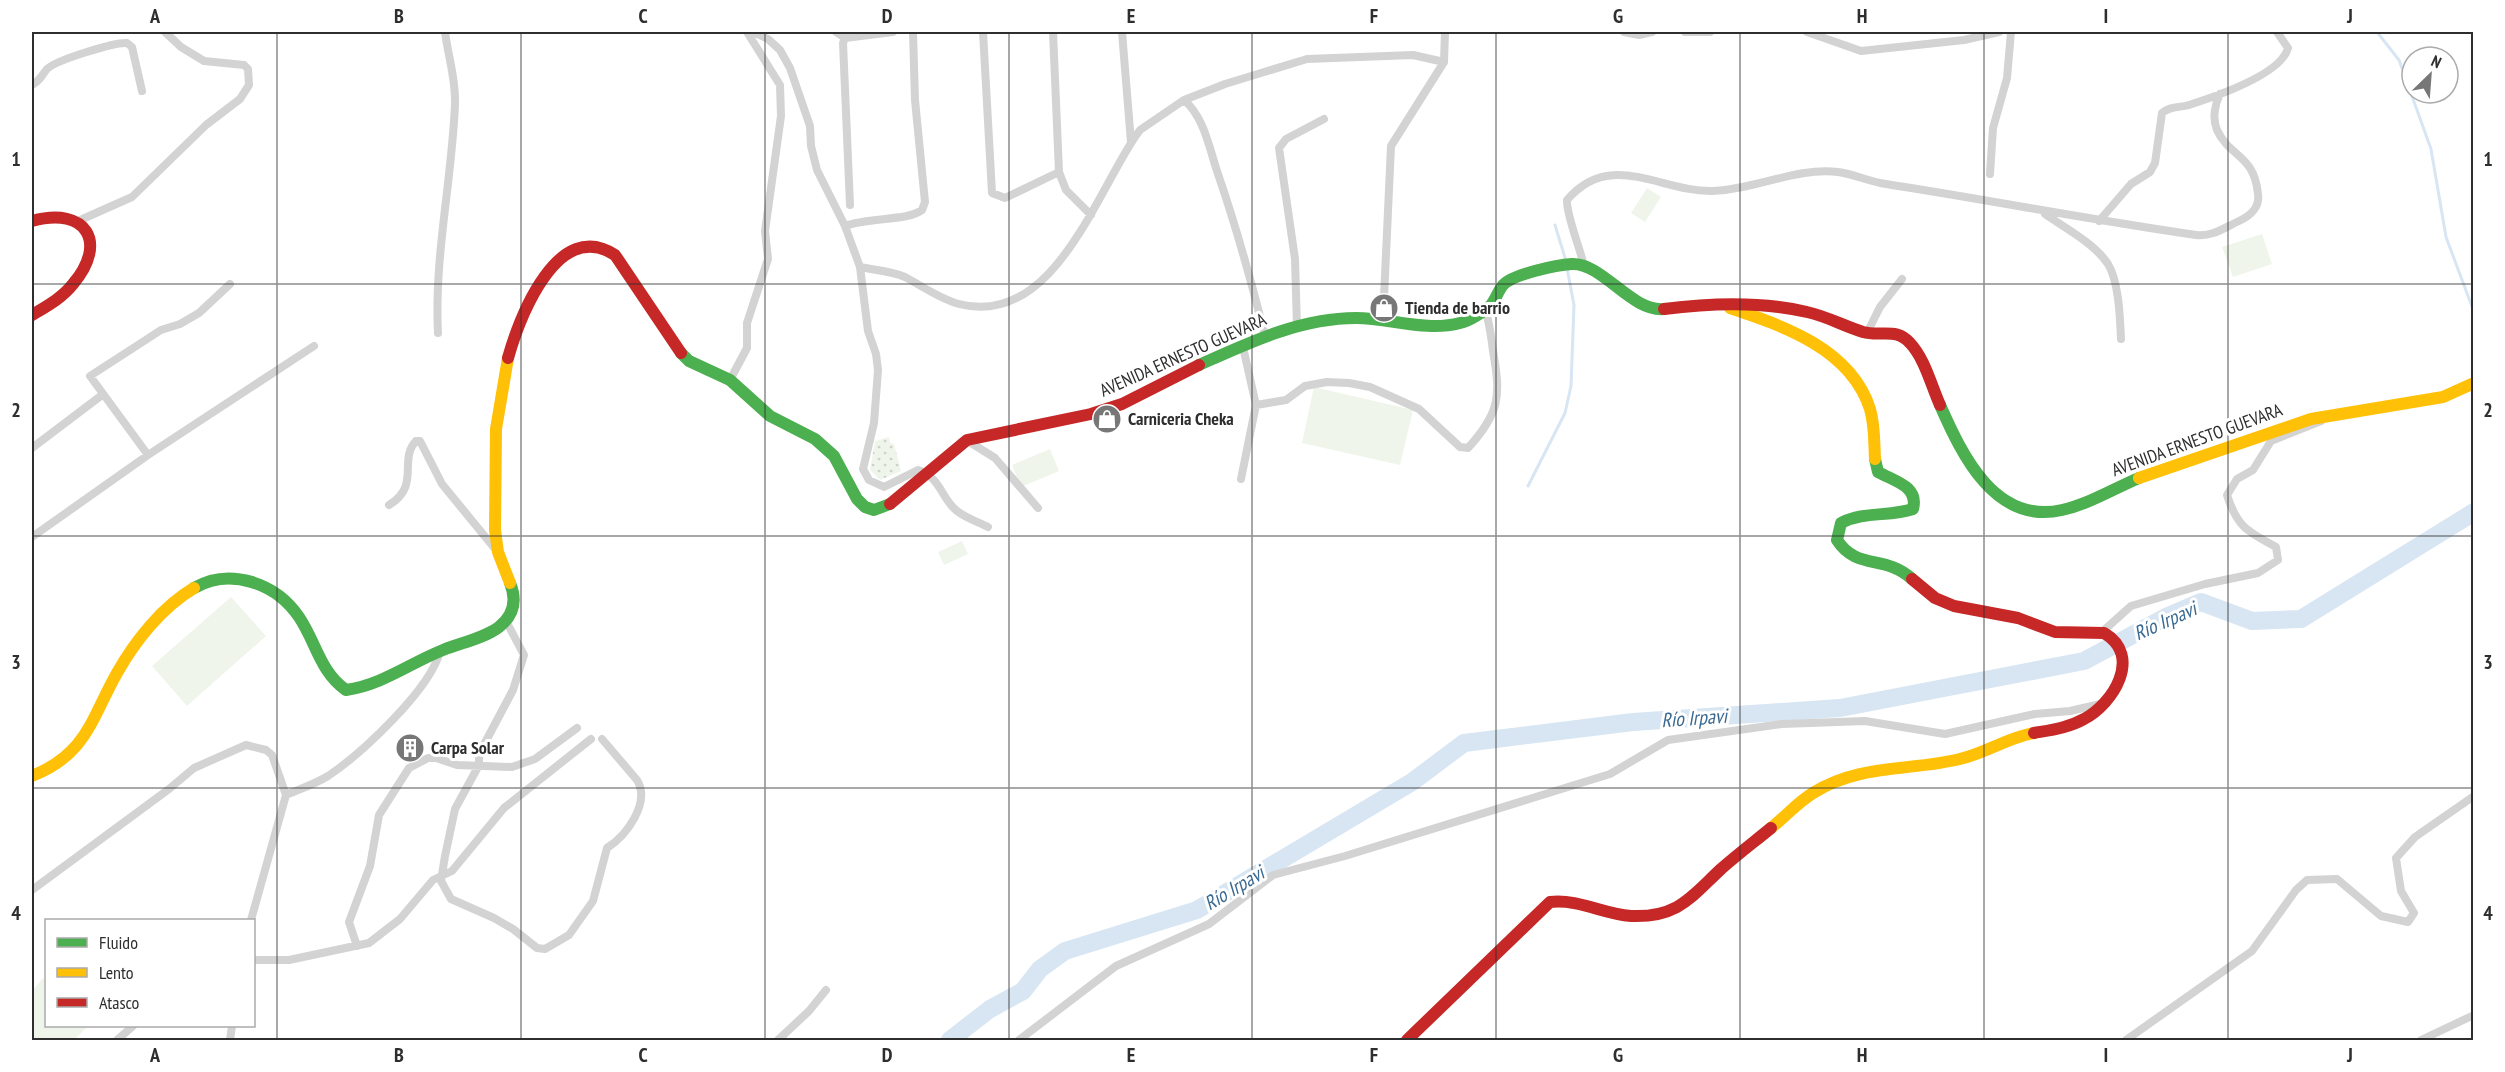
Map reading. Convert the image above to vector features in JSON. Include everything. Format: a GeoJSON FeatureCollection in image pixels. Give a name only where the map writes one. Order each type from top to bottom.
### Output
{"type":"FeatureCollection","features":[{"type":"Feature","properties":{"kind":"main road"},"geometry":{"type":"LineString","coordinates":[[32,221],[59,213],[78,221],[87,233],[88,249],[78,277],[58,298],[32,315]]}},
{"type":"Feature","properties":{"kind":"main road","name":"AVENIDA ERNESTO GUEVARA"},"geometry":{"type":"LineString","coordinates":[[506,621],[514,607],[514,594],[498,552],[495,530],[496,429],[508,356],[535,290],[565,252],[576,247],[592,245],[615,255],[677,350],[689,361],[730,380],[757,407],[815,439],[834,456],[857,499],[865,507],[874,510],[895,502],[967,440],[1091,414],[1122,404],[1196,366],[1265,336],[1297,328],[1331,320],[1383,320],[1437,326],[1462,323],[1490,306],[1503,285],[1514,277],[1558,266],[1579,265],[1604,277],[1645,306],[1660,309],[1712,303],[1778,307],[1808,312],[1867,333],[1888,331],[1901,335],[1910,342],[1920,357],[1972,468],[1993,491],[2013,506],[2038,512],[2063,510],[2152,472],[2335,413],[2458,393],[2474,383]]}},
{"type":"Feature","properties":{"kind":"main road"},"geometry":{"type":"LineString","coordinates":[[1407,1041],[1550,902],[1569,899],[1589,903],[1614,913],[1638,916],[1660,913],[1684,905],[1722,867],[1816,791],[1902,764],[1957,761],[1975,757],[2012,738],[2074,725],[2105,704],[2123,676],[2124,665],[2121,654],[2105,634],[2052,632],[2020,618],[1946,602],[1933,596],[1910,574],[1898,567],[1887,562],[1853,559],[1847,555],[1837,540],[1841,523],[1856,515],[1896,516],[1913,509],[1916,502],[1908,487],[1878,471],[1875,462],[1873,419],[1860,384],[1840,362],[1813,345],[1776,325],[1712,303]]}},
{"type":"Feature","properties":{"kind":"main road"},"geometry":{"type":"LineString","coordinates":[[32,776],[56,767],[77,747],[89,731],[118,671],[133,648],[172,606],[194,586],[204,581],[219,577],[237,578],[272,592],[289,605],[299,616],[331,679],[346,690],[367,687],[440,651],[498,628],[506,621]]}},
{"type":"Feature","properties":{"kind":"street"},"geometry":{"type":"LineString","coordinates":[[78,221],[132,197],[206,125],[240,99],[249,85],[248,69],[244,65],[204,61],[181,47],[165,32]]}},
{"type":"Feature","properties":{"kind":"street"},"geometry":{"type":"LineString","coordinates":[[438,333],[437,297],[455,102],[453,70],[445,32]]}},
{"type":"Feature","properties":{"kind":"street"},"geometry":{"type":"LineString","coordinates":[[730,380],[747,348],[747,323],[768,259],[765,231],[781,116],[780,85],[747,32]]}},
{"type":"Feature","properties":{"kind":"street"},"geometry":{"type":"LineString","coordinates":[[753,32],[768,39],[780,50],[790,68],[808,117],[817,170],[845,226],[860,267],[868,331],[876,354],[878,370],[874,423],[863,469],[869,480],[884,487],[918,470],[928,473],[940,486],[955,510],[988,527]]}},
{"type":"Feature","properties":{"kind":"street"},"geometry":{"type":"LineString","coordinates":[[836,32],[846,38],[893,32]]}},
{"type":"Feature","properties":{"kind":"street"},"geometry":{"type":"LineString","coordinates":[[845,226],[867,220],[910,217],[922,210],[925,202],[915,100],[913,32]]}},
{"type":"Feature","properties":{"kind":"street"},"geometry":{"type":"LineString","coordinates":[[983,32],[992,194],[1005,198],[1059,172]]}},
{"type":"Feature","properties":{"kind":"street"},"geometry":{"type":"LineString","coordinates":[[1053,32],[1059,172],[1066,190],[1091,215]]}},
{"type":"Feature","properties":{"kind":"street"},"geometry":{"type":"LineString","coordinates":[[1122,32],[1131,142]]}},
{"type":"Feature","properties":{"kind":"street"},"geometry":{"type":"LineString","coordinates":[[1383,320],[1392,146],[1444,62],[1445,32]]}},
{"type":"Feature","properties":{"kind":"street"},"geometry":{"type":"LineString","coordinates":[[1624,32],[1639,35],[1652,32]]}},
{"type":"Feature","properties":{"kind":"street"},"geometry":{"type":"LineString","coordinates":[[1685,32],[1710,32]]}},
{"type":"Feature","properties":{"kind":"street"},"geometry":{"type":"LineString","coordinates":[[1806,32],[1861,51],[1964,40],[1999,32]]}},
{"type":"Feature","properties":{"kind":"street"},"geometry":{"type":"LineString","coordinates":[[1990,174],[1993,128],[2007,78],[2011,32]]}},
{"type":"Feature","properties":{"kind":"street"},"geometry":{"type":"LineString","coordinates":[[2099,221],[2131,184],[2150,172],[2155,163],[2162,113],[2167,109],[2185,106],[2220,94],[2269,70],[2281,61],[2288,48],[2277,32]]}},
{"type":"Feature","properties":{"kind":"street"},"geometry":{"type":"LineString","coordinates":[[846,38],[843,43],[850,205]]}},
{"type":"Feature","properties":{"kind":"street"},"geometry":{"type":"LineString","coordinates":[[32,85],[41,81],[47,69],[66,58],[127,43],[132,47],[142,91]]}},
{"type":"Feature","properties":{"kind":"street"},"geometry":{"type":"LineString","coordinates":[[860,267],[903,276],[957,304],[985,308],[999,305],[1028,290],[1051,272],[1091,215],[1131,142],[1140,130],[1184,100],[1225,84],[1320,56],[1354,59],[1413,55],[1444,62]]}},
{"type":"Feature","properties":{"kind":"street"},"geometry":{"type":"LineString","coordinates":[[1579,265],[1578,239],[1567,208],[1567,200],[1582,186],[1600,177],[1617,174],[1635,175],[1692,190],[1714,191],[1803,174],[1838,172],[1883,184],[1965,195],[2042,212],[2204,236],[2246,218],[2253,212],[2259,198],[2253,169],[2217,129],[2215,111],[2220,94]]}},
{"type":"Feature","properties":{"kind":"street"},"geometry":{"type":"LineString","coordinates":[[1184,100],[1194,109],[1209,146],[1244,251],[1265,336]]}},
{"type":"Feature","properties":{"kind":"street"},"geometry":{"type":"LineString","coordinates":[[1297,328],[1295,259],[1280,148],[1286,139],[1324,119]]}},
{"type":"Feature","properties":{"kind":"street"},"geometry":{"type":"LineString","coordinates":[[2042,212],[2095,249],[2108,264],[2119,307],[2121,339]]}},
{"type":"Feature","properties":{"kind":"street"},"geometry":{"type":"LineString","coordinates":[[1867,333],[1880,307],[1902,279]]}},
{"type":"Feature","properties":{"kind":"street"},"geometry":{"type":"LineString","coordinates":[[148,455],[90,376],[161,330],[180,324],[199,313],[230,284]]}},
{"type":"Feature","properties":{"kind":"street"},"geometry":{"type":"LineString","coordinates":[[1256,405],[1286,400],[1305,386],[1328,382],[1370,387],[1419,409],[1460,447],[1468,448],[1493,416],[1498,398],[1499,380],[1485,310]]}},
{"type":"Feature","properties":{"kind":"street"},"geometry":{"type":"LineString","coordinates":[[32,537],[148,455],[314,346]]}},
{"type":"Feature","properties":{"kind":"street"},"geometry":{"type":"LineString","coordinates":[[1241,479],[1256,405],[1243,347]]}},
{"type":"Feature","properties":{"kind":"street"},"geometry":{"type":"LineString","coordinates":[[32,448],[102,395]]}},
{"type":"Feature","properties":{"kind":"street"},"geometry":{"type":"LineString","coordinates":[[2105,634],[2131,606],[2205,584],[2258,573],[2278,560],[2276,547],[2244,530],[2233,514],[2227,495],[2237,479],[2253,470],[2271,441],[2335,413]]}},
{"type":"Feature","properties":{"kind":"street"},"geometry":{"type":"LineString","coordinates":[[967,440],[984,448],[996,458],[1038,508]]}},
{"type":"Feature","properties":{"kind":"street"},"geometry":{"type":"LineString","coordinates":[[389,505],[405,492],[412,446],[420,441],[442,484],[498,552]]}},
{"type":"Feature","properties":{"kind":"street"},"geometry":{"type":"LineString","coordinates":[[506,621],[524,655],[513,690],[479,754],[479,765],[455,810],[442,875],[445,891],[451,899],[513,929],[537,948],[545,949],[569,935],[593,901],[607,848],[621,839],[628,829],[641,799],[641,786],[602,739]]}},
{"type":"Feature","properties":{"kind":"street"},"geometry":{"type":"LineString","coordinates":[[286,795],[326,777],[356,755],[416,694],[437,665],[440,651]]}},
{"type":"Feature","properties":{"kind":"street"},"geometry":{"type":"LineString","coordinates":[[1019,1041],[1116,966],[1209,924],[1273,875],[1345,856],[1610,774],[1668,740],[1782,724],[1865,721],[1945,734],[2035,714],[2070,711],[2092,704],[2105,704]]}},
{"type":"Feature","properties":{"kind":"street"},"geometry":{"type":"LineString","coordinates":[[357,946],[349,922],[350,913],[370,866],[379,815],[386,800],[409,768],[428,758],[436,758],[457,765],[504,768],[525,764],[577,728]]}},
{"type":"Feature","properties":{"kind":"street"},"geometry":{"type":"LineString","coordinates":[[255,960],[289,960],[357,946],[377,939],[400,919],[433,880],[452,871],[504,808],[591,739]]}},
{"type":"Feature","properties":{"kind":"street"},"geometry":{"type":"LineString","coordinates":[[32,890],[194,768],[246,746],[266,750],[272,755],[286,795],[252,919]]}},
{"type":"Feature","properties":{"kind":"street"},"geometry":{"type":"LineString","coordinates":[[2126,1041],[2252,951],[2296,890],[2307,880],[2337,879],[2381,916],[2408,922],[2414,913],[2401,891],[2396,858],[2415,837],[2474,796]]}},
{"type":"Feature","properties":{"kind":"street"},"geometry":{"type":"LineString","coordinates":[[778,1041],[809,1011],[826,990]]}},
{"type":"Feature","properties":{"kind":"street"},"geometry":{"type":"LineString","coordinates":[[2421,1041],[2474,1015]]}},
{"type":"Feature","properties":{"kind":"street"},"geometry":{"type":"LineString","coordinates":[[117,1041],[132,1027]]}},
{"type":"Feature","properties":{"kind":"shaded area"},"geometry":{"type":"Polygon","coordinates":[[[1647,188],[1661,197],[1645,222],[1631,213],[1647,188]]]}},
{"type":"Feature","properties":{"kind":"shaded area"},"geometry":{"type":"Polygon","coordinates":[[[2262,234],[2272,264],[2233,277],[2222,247],[2262,234]]]}},
{"type":"Feature","properties":{"kind":"shaded area"},"geometry":{"type":"Polygon","coordinates":[[[1314,387],[1413,410],[1400,465],[1302,443],[1314,387]]]}},
{"type":"Feature","properties":{"kind":"shaded area"},"geometry":{"type":"Polygon","coordinates":[[[889,437],[890,443],[894,444],[901,471],[880,480],[870,470],[875,441],[889,437]]]}},
{"type":"Feature","properties":{"kind":"shaded area"},"geometry":{"type":"Polygon","coordinates":[[[1050,449],[1059,471],[1021,487],[1012,465],[1050,449]]]}},
{"type":"Feature","properties":{"kind":"shaded area"},"geometry":{"type":"Polygon","coordinates":[[[962,541],[968,554],[944,565],[938,552],[962,541]]]}},
{"type":"Feature","properties":{"kind":"shaded area"},"geometry":{"type":"Polygon","coordinates":[[[231,597],[266,636],[187,706],[152,666],[231,597]]]}},
{"type":"Feature","properties":{"kind":"shaded area"},"geometry":{"type":"Polygon","coordinates":[[[43,978],[45,980],[45,1027],[87,1027],[74,1040],[32,1040],[32,991],[43,978]]]}},
{"type":"Feature","properties":{"kind":"waterway"},"geometry":{"type":"LineString","coordinates":[[2377,32],[2399,60],[2431,149],[2446,237],[2474,312]]}},
{"type":"Feature","properties":{"kind":"waterway"},"geometry":{"type":"LineString","coordinates":[[1555,225],[1566,261]]}},
{"type":"Feature","properties":{"kind":"waterway"},"geometry":{"type":"LineString","coordinates":[[1528,486],[1565,413],[1571,386],[1574,305],[1567,268]]}},
{"type":"Feature","properties":{"kind":"waterway","name":"Río Irpavi"},"geometry":{"type":"LineString","coordinates":[[950,1040],[990,1009],[1023,991],[1040,969],[1065,951],[1197,910],[1412,782],[1464,743],[1633,722],[1840,708],[2084,661],[2168,616],[2201,602],[2252,621],[2301,619],[2474,512]]}},
{"type":"Feature","properties":{"kind":"traffic: fast"},"geometry":{"type":"LineString","coordinates":[[1199,365],[1275,333],[1315,322],[1356,318],[1434,326],[1460,323],[1481,313],[1493,303],[1503,285],[1508,281],[1536,271],[1572,264],[1595,271],[1640,303],[1652,308],[1664,309]]}},
{"type":"Feature","properties":{"kind":"traffic: fast"},"geometry":{"type":"LineString","coordinates":[[681,353],[689,361],[730,380],[770,416],[815,439],[834,456],[857,499],[865,507],[874,510],[890,504]]}},
{"type":"Feature","properties":{"kind":"traffic: fast"},"geometry":{"type":"LineString","coordinates":[[1940,405],[1959,445],[1984,482],[2000,497],[2018,507],[2038,512],[2062,510],[2091,500],[2139,478]]}},
{"type":"Feature","properties":{"kind":"traffic: fast"},"geometry":{"type":"LineString","coordinates":[[1875,459],[1878,472],[1904,485],[1909,490],[1914,501],[1913,509],[1850,519],[1841,523],[1837,540],[1853,556],[1892,567],[1912,579]]}},
{"type":"Feature","properties":{"kind":"traffic: fast"},"geometry":{"type":"LineString","coordinates":[[194,588],[222,579],[237,579],[265,587],[278,595],[299,617],[330,675],[346,690],[372,683],[431,655],[493,631],[504,622],[513,607],[510,583]]}},
{"type":"Feature","properties":{"kind":"traffic: slow"},"geometry":{"type":"LineString","coordinates":[[1730,308],[1793,332],[1832,355],[1848,370],[1861,388],[1870,409],[1874,428],[1875,459]]}},
{"type":"Feature","properties":{"kind":"traffic: slow"},"geometry":{"type":"LineString","coordinates":[[508,358],[496,429],[495,530],[498,552],[510,583]]}},
{"type":"Feature","properties":{"kind":"traffic: slow"},"geometry":{"type":"LineString","coordinates":[[2139,478],[2311,419],[2443,397],[2474,383]]}},
{"type":"Feature","properties":{"kind":"traffic: slow"},"geometry":{"type":"LineString","coordinates":[[32,776],[65,757],[76,746],[132,649],[160,615],[194,588]]}},
{"type":"Feature","properties":{"kind":"traffic: slow"},"geometry":{"type":"LineString","coordinates":[[1771,828],[1813,793],[1848,777],[1960,759],[2034,733]]}},
{"type":"Feature","properties":{"kind":"traffic: jam"},"geometry":{"type":"LineString","coordinates":[[32,221],[51,218],[67,219],[78,224],[86,232],[90,242],[89,255],[84,269],[73,284],[59,298],[32,315]]}},
{"type":"Feature","properties":{"kind":"traffic: jam"},"geometry":{"type":"LineString","coordinates":[[508,358],[522,319],[545,276],[559,260],[576,249],[595,247],[615,255],[681,353]]}},
{"type":"Feature","properties":{"kind":"traffic: jam"},"geometry":{"type":"LineString","coordinates":[[1664,309],[1718,304],[1771,306],[1814,314],[1863,332],[1899,335],[1910,343],[1920,357],[1940,405]]}},
{"type":"Feature","properties":{"kind":"traffic: jam"},"geometry":{"type":"LineString","coordinates":[[890,504],[967,440],[1091,414],[1122,404],[1199,365]]}},
{"type":"Feature","properties":{"kind":"traffic: jam"},"geometry":{"type":"LineString","coordinates":[[1912,579],[1935,598],[1954,606],[2018,618],[2055,632],[2104,633],[2116,643],[2121,654],[2120,679],[2105,702],[2095,712],[2078,722],[2034,733]]}},
{"type":"Feature","properties":{"kind":"traffic: jam"},"geometry":{"type":"LineString","coordinates":[[1407,1040],[1550,902],[1571,903],[1620,915],[1647,916],[1661,913],[1692,897],[1721,869],[1771,828]]}},
{"type":"Feature","properties":{"kind":"place","name":"Tienda de barrio"},"geometry":{"type":"Point","coordinates":[1384,308]}},
{"type":"Feature","properties":{"kind":"place","name":"Carniceria Cheka"},"geometry":{"type":"Point","coordinates":[1107,419]}},
{"type":"Feature","properties":{"kind":"place","name":"Carpa Solar"},"geometry":{"type":"Point","coordinates":[410,748]}}]}
